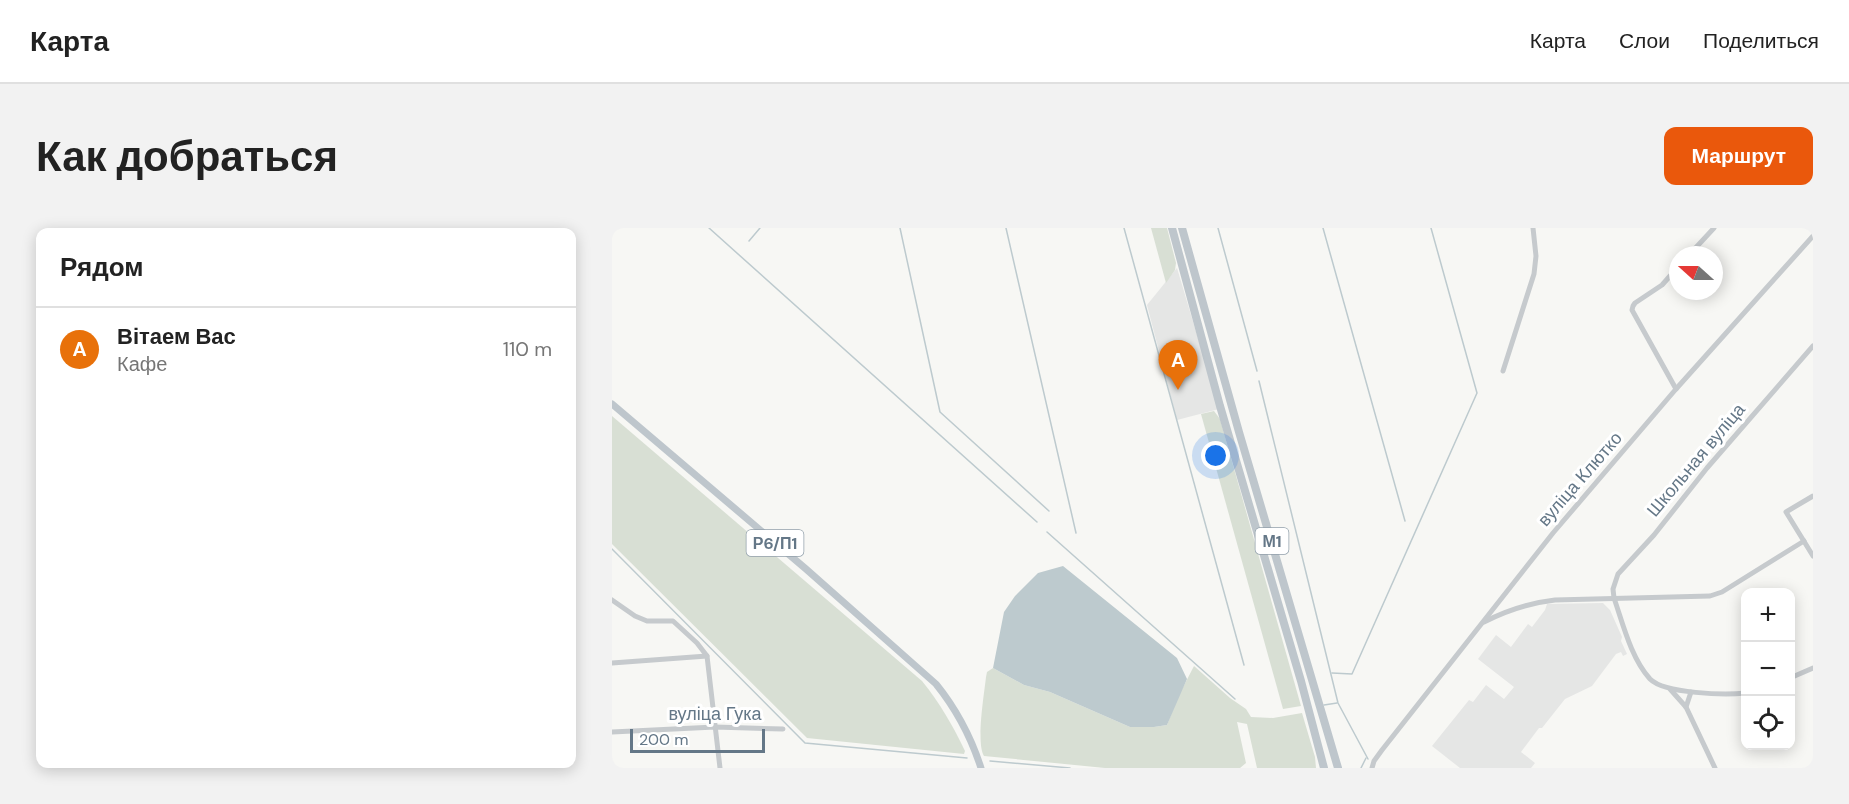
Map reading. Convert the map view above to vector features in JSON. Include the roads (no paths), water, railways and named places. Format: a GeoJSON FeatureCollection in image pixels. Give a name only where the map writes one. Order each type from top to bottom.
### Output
{"type":"FeatureCollection","features":[{"type":"Feature","properties":{"kind":"highway","name":"М1"},"geometry":{"type":"LineString","coordinates":[[1172,228],[1324,768]]}},
{"type":"Feature","properties":{"kind":"highway","name":"М1"},"geometry":{"type":"LineString","coordinates":[[1182,228],[1239,432],[1339,768]]}},
{"type":"Feature","properties":{"kind":"highway"},"geometry":{"type":"LineString","coordinates":[[1317,739],[1319,768]]}},
{"type":"Feature","properties":{"kind":"main road","name":"Р6/П1"},"geometry":{"type":"LineString","coordinates":[[612,404],[841,599],[936,684],[948,699],[969,735],[981,768]]}},
{"type":"Feature","properties":{"kind":"street"},"geometry":{"type":"LineString","coordinates":[[1503,371],[1534,274],[1536,256],[1533,228]]}},
{"type":"Feature","properties":{"kind":"street"},"geometry":{"type":"LineString","coordinates":[[1697,246],[1714,228]]}},
{"type":"Feature","properties":{"kind":"street","name":"вуліца Клютко"},"geometry":{"type":"LineString","coordinates":[[1372,768],[1382,750],[1553,533],[1676,389],[1813,236]]}},
{"type":"Feature","properties":{"kind":"street"},"geometry":{"type":"LineString","coordinates":[[1669,277],[1662,285],[1635,303],[1632,310],[1676,389]]}},
{"type":"Feature","properties":{"kind":"street","name":"Школьная вуліца"},"geometry":{"type":"LineString","coordinates":[[1614,598],[1613,589],[1618,574],[1654,535],[1707,468],[1813,346]]}},
{"type":"Feature","properties":{"kind":"street"},"geometry":{"type":"LineString","coordinates":[[1813,496],[1786,512],[1813,556]]}},
{"type":"Feature","properties":{"kind":"street"},"geometry":{"type":"LineString","coordinates":[[1482,622],[1533,602],[1710,596],[1722,592],[1804,542]]}},
{"type":"Feature","properties":{"kind":"street"},"geometry":{"type":"LineString","coordinates":[[1614,598],[1636,659],[1652,681],[1668,688],[1691,692],[1741,693]]}},
{"type":"Feature","properties":{"kind":"street"},"geometry":{"type":"LineString","coordinates":[[612,600],[635,616],[647,621],[673,621],[698,643],[707,656],[720,768]]}},
{"type":"Feature","properties":{"kind":"street"},"geometry":{"type":"LineString","coordinates":[[612,663],[707,656]]}},
{"type":"Feature","properties":{"kind":"street"},"geometry":{"type":"LineString","coordinates":[[1795,676],[1813,668]]}},
{"type":"Feature","properties":{"kind":"street"},"geometry":{"type":"LineString","coordinates":[[1668,688],[1686,707],[1715,768]]}},
{"type":"Feature","properties":{"kind":"street"},"geometry":{"type":"LineString","coordinates":[[1686,707],[1691,692]]}},
{"type":"Feature","properties":{"kind":"street","name":"вуліца Гука"},"geometry":{"type":"LineString","coordinates":[[612,732],[715,727],[783,729]]}},
{"type":"Feature","properties":{"kind":"waterway"},"geometry":{"type":"LineString","coordinates":[[709,228],[1037,522]]}},
{"type":"Feature","properties":{"kind":"waterway"},"geometry":{"type":"LineString","coordinates":[[749,241],[760,228]]}},
{"type":"Feature","properties":{"kind":"waterway"},"geometry":{"type":"LineString","coordinates":[[900,228],[940,412],[1049,511]]}},
{"type":"Feature","properties":{"kind":"waterway"},"geometry":{"type":"LineString","coordinates":[[1006,228],[1076,533]]}},
{"type":"Feature","properties":{"kind":"waterway"},"geometry":{"type":"LineString","coordinates":[[1124,228],[1244,665]]}},
{"type":"Feature","properties":{"kind":"waterway"},"geometry":{"type":"LineString","coordinates":[[1218,228],[1257,371]]}},
{"type":"Feature","properties":{"kind":"waterway"},"geometry":{"type":"LineString","coordinates":[[1323,228],[1405,521]]}},
{"type":"Feature","properties":{"kind":"waterway"},"geometry":{"type":"LineString","coordinates":[[1332,673],[1352,674],[1477,393],[1431,228]]}},
{"type":"Feature","properties":{"kind":"waterway"},"geometry":{"type":"LineString","coordinates":[[1259,381],[1338,703],[1368,759]]}},
{"type":"Feature","properties":{"kind":"waterway"},"geometry":{"type":"LineString","coordinates":[[1047,532],[1235,699]]}},
{"type":"Feature","properties":{"kind":"waterway"},"geometry":{"type":"LineString","coordinates":[[612,549],[805,743],[967,758]]}},
{"type":"Feature","properties":{"kind":"waterway"},"geometry":{"type":"LineString","coordinates":[[1324,705],[1337,703]]}},
{"type":"Feature","properties":{"kind":"waterway"},"geometry":{"type":"LineString","coordinates":[[1361,768],[1366,758]]}},
{"type":"Feature","properties":{"kind":"waterway"},"geometry":{"type":"LineString","coordinates":[[990,761],[1070,768]]}},
{"type":"Feature","properties":{"kind":"place","name":"Вітаем Вас"},"geometry":{"type":"Point","coordinates":[1178,390]}}]}
